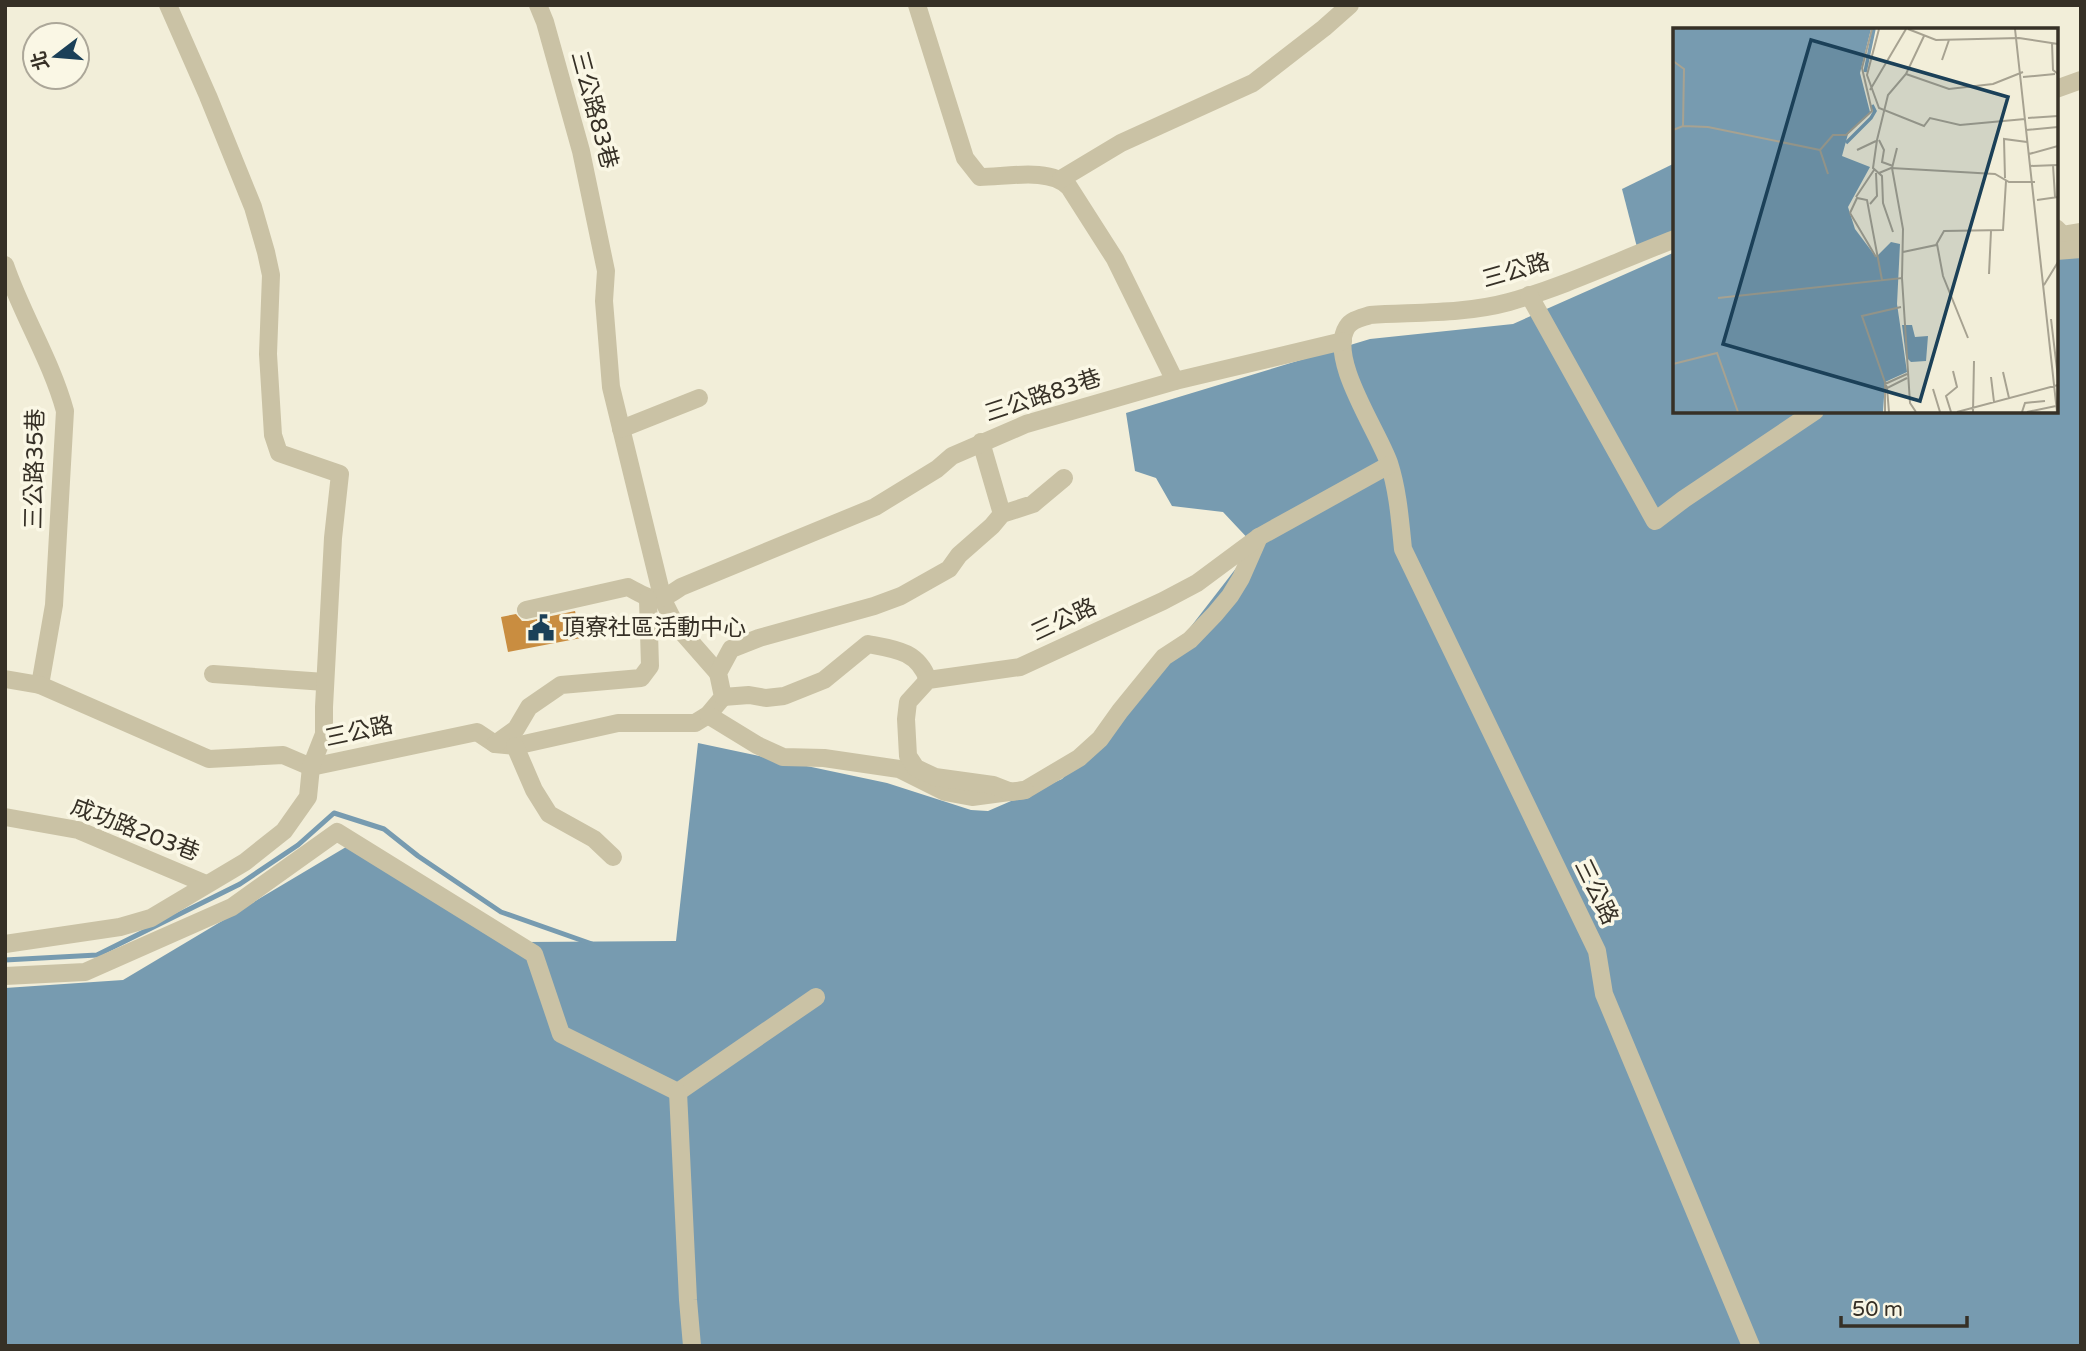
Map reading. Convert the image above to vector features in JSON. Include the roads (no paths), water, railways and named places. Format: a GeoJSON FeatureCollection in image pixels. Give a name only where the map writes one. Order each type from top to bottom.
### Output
{"type":"FeatureCollection","features":[{"type":"Feature","properties":{"kind":"street"},"geometry":{"type":"LineString","coordinates":[[5,944],[120,928],[151,918],[245,862],[284,831],[308,797],[311,767],[324,734],[333,538],[340,474],[279,453],[272,422],[268,354],[271,275],[266,252],[248,194],[168,5]]}},
{"type":"Feature","properties":{"kind":"street","name":"三公路83巷"},"geometry":{"type":"LineString","coordinates":[[538,5],[581,151],[606,271],[604,301],[611,387],[655,599],[718,673]]}},
{"type":"Feature","properties":{"kind":"street"},"geometry":{"type":"LineString","coordinates":[[917,5],[965,158],[979,177],[1047,175],[1061,179],[1069,187],[1115,258],[1175,381]]}},
{"type":"Feature","properties":{"kind":"street"},"geometry":{"type":"LineString","coordinates":[[1061,179],[1121,143],[1253,83],[1350,5]]}},
{"type":"Feature","properties":{"kind":"street"},"geometry":{"type":"LineString","coordinates":[[2058,88],[2080,81]]}},
{"type":"Feature","properties":{"kind":"street"},"geometry":{"type":"LineString","coordinates":[[2062,237],[2081,249]]}},
{"type":"Feature","properties":{"kind":"street","name":"三公路"},"geometry":{"type":"LineString","coordinates":[[1673,240],[1507,302],[1475,308],[1370,315],[1355,319],[1346,327],[1343,341],[1344,361],[1389,465],[1397,499],[1403,548],[1597,951],[1604,994],[1751,1346]]}},
{"type":"Feature","properties":{"kind":"street","name":"三公路35巷"},"geometry":{"type":"LineString","coordinates":[[5,265],[57,384],[65,411],[54,605],[40,685]]}},
{"type":"Feature","properties":{"kind":"street"},"geometry":{"type":"LineString","coordinates":[[1529,295],[1655,521],[1812,413]]}},
{"type":"Feature","properties":{"kind":"street","name":"三公路83巷"},"geometry":{"type":"LineString","coordinates":[[655,599],[875,507],[937,469],[952,456],[1026,424],[1175,381],[1343,341]]}},
{"type":"Feature","properties":{"kind":"street"},"geometry":{"type":"LineString","coordinates":[[621,429],[699,398]]}},
{"type":"Feature","properties":{"kind":"street"},"geometry":{"type":"LineString","coordinates":[[981,442],[1002,514]]}},
{"type":"Feature","properties":{"kind":"street","name":"三公路"},"geometry":{"type":"LineString","coordinates":[[928,680],[1020,667],[1046,656],[1197,583],[1259,537],[1389,465]]}},
{"type":"Feature","properties":{"kind":"street"},"geometry":{"type":"LineString","coordinates":[[723,697],[718,673],[732,649],[760,638],[874,606],[910,591],[949,569],[959,555],[1002,514],[1033,504],[1064,478]]}},
{"type":"Feature","properties":{"kind":"street"},"geometry":{"type":"LineString","coordinates":[[1025,790],[972,797],[945,792],[899,769],[824,758],[783,757],[757,745],[708,715],[723,697],[784,696],[824,680],[868,644],[903,651],[923,666],[928,680],[908,702],[906,710],[908,757],[911,762],[935,777],[993,785],[1011,792],[1025,790],[1079,758],[1100,738],[1156,665],[1189,640],[1223,605],[1241,578],[1259,537]]}},
{"type":"Feature","properties":{"kind":"street"},"geometry":{"type":"LineString","coordinates":[[495,744],[516,729],[529,707],[561,685],[641,678],[650,666],[655,599],[628,587],[526,610]]}},
{"type":"Feature","properties":{"kind":"street"},"geometry":{"type":"LineString","coordinates":[[213,674],[325,682]]}},
{"type":"Feature","properties":{"kind":"street","name":"三公路"},"geometry":{"type":"LineString","coordinates":[[5,679],[40,685],[209,759],[283,755],[311,767],[477,732],[495,744],[515,747],[618,723],[695,723],[708,715]]}},
{"type":"Feature","properties":{"kind":"street"},"geometry":{"type":"LineString","coordinates":[[515,747],[534,790],[550,814],[594,839],[613,857]]}},
{"type":"Feature","properties":{"kind":"street","name":"成功路203巷"},"geometry":{"type":"LineString","coordinates":[[5,817],[78,830],[214,880]]}},
{"type":"Feature","properties":{"kind":"street"},"geometry":{"type":"LineString","coordinates":[[5,976],[85,972],[232,907],[337,832],[534,954],[561,1034],[678,1093]]}},
{"type":"Feature","properties":{"kind":"street"},"geometry":{"type":"LineString","coordinates":[[214,880],[232,907]]}},
{"type":"Feature","properties":{"kind":"street"},"geometry":{"type":"LineString","coordinates":[[678,1093],[816,997]]}},
{"type":"Feature","properties":{"kind":"street"},"geometry":{"type":"LineString","coordinates":[[678,1093],[692,1346]]}},
{"type":"Feature","properties":{"kind":"water"},"geometry":{"type":"Polygon","coordinates":[[[1673,164],[1673,241],[1639,255],[1622,189],[1673,164]]]}},
{"type":"Feature","properties":{"kind":"water"},"geometry":{"type":"Polygon","coordinates":[[[2081,248],[2081,1346],[5,1346],[5,988],[123,980],[346,847],[526,942],[676,941],[698,743],[887,783],[971,810],[988,811],[1062,779],[1114,726],[1254,545],[1223,512],[1172,506],[1156,478],[1135,471],[1126,413],[1370,339],[1513,324],[1673,253],[1673,413],[2058,413],[2058,253],[2081,248]]]}},
{"type":"Feature","properties":{"kind":"waterway"},"geometry":{"type":"LineString","coordinates":[[5,960],[97,955],[240,884],[298,845],[334,813],[384,829],[418,856],[501,912],[592,944]]}},
{"type":"Feature","properties":{"kind":"place","name":"頂寮社區活動中心"},"geometry":{"type":"Point","coordinates":[541,628]}}]}
